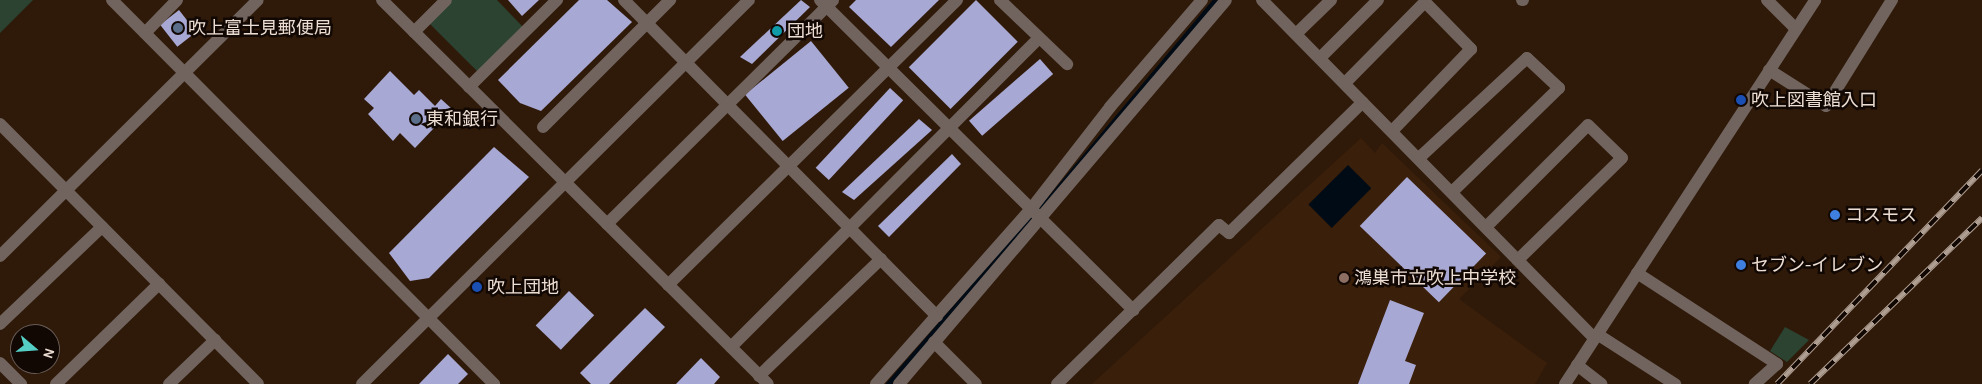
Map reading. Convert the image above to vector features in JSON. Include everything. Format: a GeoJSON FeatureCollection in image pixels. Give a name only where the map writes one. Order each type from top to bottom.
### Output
{"type":"FeatureCollection","features":[{"type":"Feature","properties":{"kind":"street"},"geometry":{"type":"LineString","coordinates":[[112,0],[184,75],[494,384]]}},
{"type":"Feature","properties":{"kind":"street"},"geometry":{"type":"LineString","coordinates":[[145,33],[177,0]]}},
{"type":"Feature","properties":{"kind":"street"},"geometry":{"type":"LineString","coordinates":[[0,256],[258,0]]}},
{"type":"Feature","properties":{"kind":"street"},"geometry":{"type":"LineString","coordinates":[[382,0],[763,380],[881,259]]}},
{"type":"Feature","properties":{"kind":"street"},"geometry":{"type":"LineString","coordinates":[[414,32],[446,0]]}},
{"type":"Feature","properties":{"kind":"street"},"geometry":{"type":"LineString","coordinates":[[469,87],[558,0]]}},
{"type":"Feature","properties":{"kind":"street"},"geometry":{"type":"LineString","coordinates":[[624,0],[937,316]]}},
{"type":"Feature","properties":{"kind":"street"},"geometry":{"type":"LineString","coordinates":[[543,127],[670,0]]}},
{"type":"Feature","properties":{"kind":"street"},"geometry":{"type":"LineString","coordinates":[[362,384],[749,0]]}},
{"type":"Feature","properties":{"kind":"street"},"geometry":{"type":"LineString","coordinates":[[668,285],[957,0]]}},
{"type":"Feature","properties":{"kind":"street"},"geometry":{"type":"LineString","coordinates":[[1000,0],[1066,64]]}},
{"type":"Feature","properties":{"kind":"street"},"geometry":{"type":"LineString","coordinates":[[876,384],[1031,209],[1110,107],[1202,0]]}},
{"type":"Feature","properties":{"kind":"street"},"geometry":{"type":"LineString","coordinates":[[899,384],[1226,0]]}},
{"type":"Feature","properties":{"kind":"street"},"geometry":{"type":"LineString","coordinates":[[1262,0],[1420,158],[1518,260],[1596,336],[1675,384]]}},
{"type":"Feature","properties":{"kind":"street"},"geometry":{"type":"LineString","coordinates":[[1296,34],[1331,0]]}},
{"type":"Feature","properties":{"kind":"street"},"geometry":{"type":"LineString","coordinates":[[1320,58],[1378,0]]}},
{"type":"Feature","properties":{"kind":"street"},"geometry":{"type":"LineString","coordinates":[[1767,0],[1796,29]]}},
{"type":"Feature","properties":{"kind":"street"},"geometry":{"type":"LineString","coordinates":[[1565,384],[1815,0]]}},
{"type":"Feature","properties":{"kind":"street"},"geometry":{"type":"LineString","coordinates":[[1769,70],[1826,106],[1892,0]]}},
{"type":"Feature","properties":{"kind":"street"},"geometry":{"type":"LineString","coordinates":[[607,224],[827,2],[889,68],[1132,310]]}},
{"type":"Feature","properties":{"kind":"street"},"geometry":{"type":"LineString","coordinates":[[1345,83],[1425,2],[1471,49],[1392,131]]}},
{"type":"Feature","properties":{"kind":"street"},"geometry":{"type":"LineString","coordinates":[[731,347],[951,130],[1040,38]]}},
{"type":"Feature","properties":{"kind":"street"},"geometry":{"type":"LineString","coordinates":[[1420,158],[1527,58],[1559,88],[1452,192]]}},
{"type":"Feature","properties":{"kind":"street"},"geometry":{"type":"LineString","coordinates":[[1057,384],[1219,225],[1228,233],[1363,102]]}},
{"type":"Feature","properties":{"kind":"street"},"geometry":{"type":"LineString","coordinates":[[0,124],[258,384]]}},
{"type":"Feature","properties":{"kind":"street"},"geometry":{"type":"LineString","coordinates":[[1486,227],[1588,125],[1622,158],[1518,260]]}},
{"type":"Feature","properties":{"kind":"street"},"geometry":{"type":"LineString","coordinates":[[0,324],[102,227]]}},
{"type":"Feature","properties":{"kind":"street"},"geometry":{"type":"LineString","coordinates":[[1637,273],[1777,364],[1755,384]]}},
{"type":"Feature","properties":{"kind":"street"},"geometry":{"type":"LineString","coordinates":[[56,384],[159,284]]}},
{"type":"Feature","properties":{"kind":"street"},"geometry":{"type":"LineString","coordinates":[[169,384],[215,340]]}},
{"type":"Feature","properties":{"kind":"street"},"geometry":{"type":"LineString","coordinates":[[934,342],[976,384]]}},
{"type":"Feature","properties":{"kind":"street"},"geometry":{"type":"LineString","coordinates":[[0,363],[21,384]]}},
{"type":"Feature","properties":{"kind":"street"},"geometry":{"type":"LineString","coordinates":[[1577,365],[1601,384]]}},
{"type":"Feature","properties":{"kind":"shaded area","name":"鴻巣市立吹上中学校"},"geometry":{"type":"Polygon","coordinates":[[[1361,138],[1375,153],[1382,143],[1501,257],[1459,299],[1547,363],[1535,384],[1092,384],[1361,138]]]}},
{"type":"Feature","properties":{"kind":"shaded area"},"geometry":{"type":"Polygon","coordinates":[[[1348,165],[1371,188],[1332,228],[1308,205],[1348,165]]]}},
{"type":"Feature","properties":{"kind":"green space"},"geometry":{"type":"Polygon","coordinates":[[[0,0],[33,0],[0,33],[0,0]]]}},
{"type":"Feature","properties":{"kind":"green space"},"geometry":{"type":"Polygon","coordinates":[[[450,0],[497,0],[524,28],[479,73],[428,22],[450,0]]]}},
{"type":"Feature","properties":{"kind":"green space"},"geometry":{"type":"Polygon","coordinates":[[[1785,327],[1809,340],[1787,362],[1770,351],[1785,327]]]}},
{"type":"Feature","properties":{"kind":"building"},"geometry":{"type":"Polygon","coordinates":[[[508,0],[539,0],[522,16],[508,0]]]}},
{"type":"Feature","properties":{"kind":"building"},"geometry":{"type":"Polygon","coordinates":[[[579,0],[607,0],[632,22],[541,111],[520,103],[498,80],[579,0]]]}},
{"type":"Feature","properties":{"kind":"building","name":"団地"},"geometry":{"type":"Polygon","coordinates":[[[801,0],[810,7],[752,64],[740,57],[801,0]]]}},
{"type":"Feature","properties":{"kind":"building"},"geometry":{"type":"Polygon","coordinates":[[[856,0],[939,0],[891,47],[849,7],[856,0]]]}},
{"type":"Feature","properties":{"kind":"building"},"geometry":{"type":"Polygon","coordinates":[[[976,0],[1018,42],[951,109],[909,67],[976,0]]]}},
{"type":"Feature","properties":{"kind":"building","name":"吹上富士見郵便局"},"geometry":{"type":"Polygon","coordinates":[[[179,10],[196,32],[177,47],[160,25],[179,10]]]}},
{"type":"Feature","properties":{"kind":"building"},"geometry":{"type":"Polygon","coordinates":[[[811,41],[849,88],[783,141],[745,94],[811,41]]]}},
{"type":"Feature","properties":{"kind":"building"},"geometry":{"type":"Polygon","coordinates":[[[1040,59],[1053,74],[982,136],[969,121],[1040,59]]]}},
{"type":"Feature","properties":{"kind":"building"},"geometry":{"type":"Polygon","coordinates":[[[390,71],[414,95],[419,90],[435,106],[441,99],[452,109],[415,148],[400,133],[393,141],[368,114],[374,108],[364,99],[390,71]]]}},
{"type":"Feature","properties":{"kind":"building"},"geometry":{"type":"Polygon","coordinates":[[[890,88],[903,100],[829,180],[816,168],[890,88]]]}},
{"type":"Feature","properties":{"kind":"building"},"geometry":{"type":"Polygon","coordinates":[[[919,119],[932,130],[854,200],[842,192],[919,119]]]}},
{"type":"Feature","properties":{"kind":"building"},"geometry":{"type":"Polygon","coordinates":[[[494,147],[529,177],[429,278],[410,281],[389,253],[494,147]]]}},
{"type":"Feature","properties":{"kind":"building"},"geometry":{"type":"Polygon","coordinates":[[[952,154],[961,164],[889,237],[878,226],[952,154]]]}},
{"type":"Feature","properties":{"kind":"building"},"geometry":{"type":"Polygon","coordinates":[[[1407,177],[1486,253],[1439,302],[1360,226],[1407,177]]]}},
{"type":"Feature","properties":{"kind":"building"},"geometry":{"type":"Polygon","coordinates":[[[569,291],[594,315],[561,350],[536,326],[569,291]]]}},
{"type":"Feature","properties":{"kind":"building"},"geometry":{"type":"Polygon","coordinates":[[[1390,300],[1424,313],[1405,361],[1416,365],[1409,384],[1358,384],[1390,300]]]}},
{"type":"Feature","properties":{"kind":"building"},"geometry":{"type":"Polygon","coordinates":[[[645,308],[665,327],[609,384],[591,384],[580,373],[645,308]]]}},
{"type":"Feature","properties":{"kind":"building"},"geometry":{"type":"Polygon","coordinates":[[[448,354],[468,374],[458,384],[419,384],[448,354]]]}},
{"type":"Feature","properties":{"kind":"building"},"geometry":{"type":"Polygon","coordinates":[[[701,358],[720,377],[714,384],[676,384],[701,358]]]}},
{"type":"Feature","properties":{"kind":"waterway"},"geometry":{"type":"LineString","coordinates":[[1041,208],[1215,0]]}},
{"type":"Feature","properties":{"kind":"waterway"},"geometry":{"type":"LineString","coordinates":[[888,384],[1031,219]]}},
{"type":"Feature","properties":{"kind":"railway"},"geometry":{"type":"LineString","coordinates":[[1777,384],[1982,170]]}},
{"type":"Feature","properties":{"kind":"railway"},"geometry":{"type":"LineString","coordinates":[[1810,384],[1982,218]]}},
{"type":"Feature","properties":{"kind":"place","name":"吹上富士見郵便局"},"geometry":{"type":"Point","coordinates":[178,28]}},
{"type":"Feature","properties":{"kind":"place","name":"団地"},"geometry":{"type":"Point","coordinates":[777,31]}},
{"type":"Feature","properties":{"kind":"place","name":"吹上図書館入口"},"geometry":{"type":"Point","coordinates":[1741,100]}},
{"type":"Feature","properties":{"kind":"place","name":"東和銀行"},"geometry":{"type":"Point","coordinates":[416,119]}},
{"type":"Feature","properties":{"kind":"place","name":"コスモス"},"geometry":{"type":"Point","coordinates":[1835,215]}},
{"type":"Feature","properties":{"kind":"place","name":"セブン-イレブン"},"geometry":{"type":"Point","coordinates":[1741,265]}},
{"type":"Feature","properties":{"kind":"place","name":"鴻巣市立吹上中学校"},"geometry":{"type":"Point","coordinates":[1344,278]}},
{"type":"Feature","properties":{"kind":"place","name":"吹上団地"},"geometry":{"type":"Point","coordinates":[477,287]}}]}
